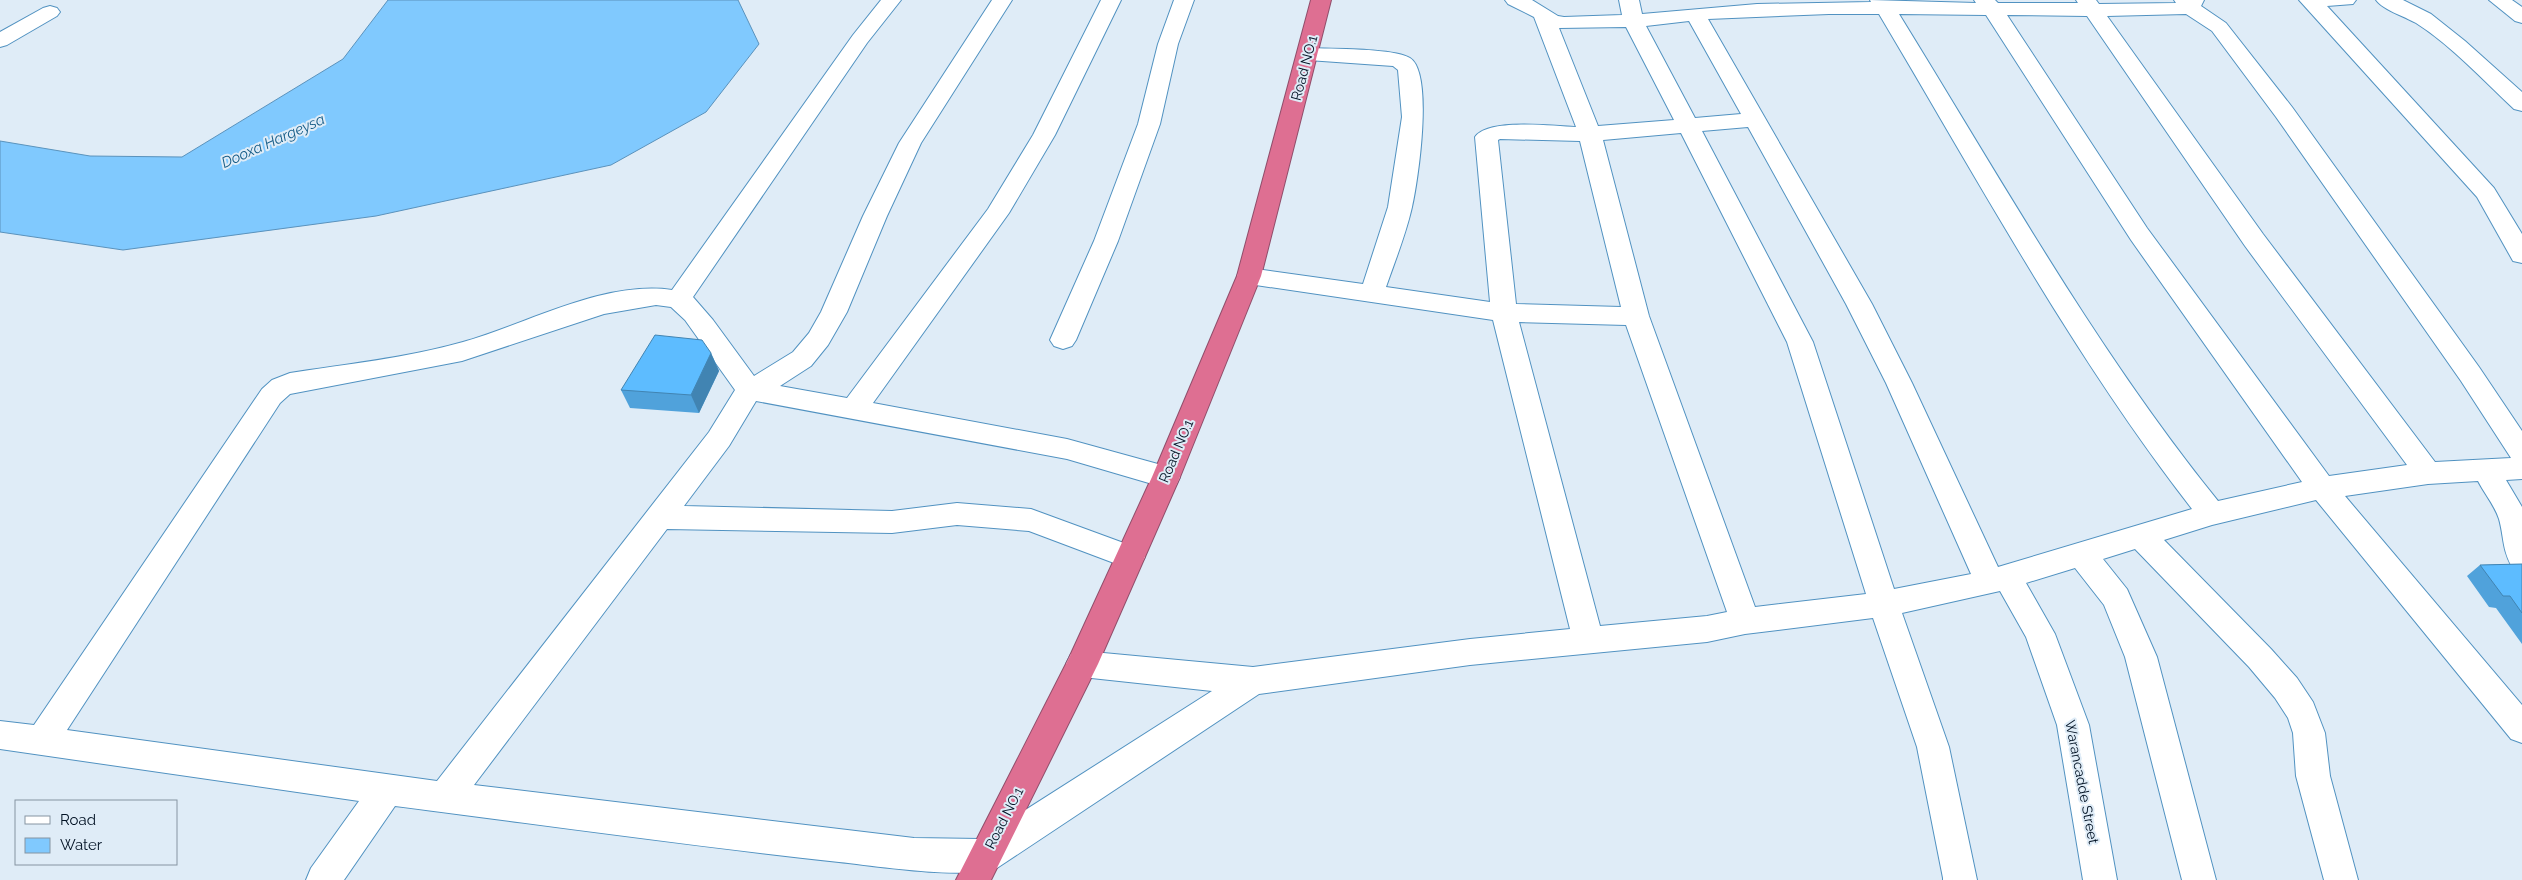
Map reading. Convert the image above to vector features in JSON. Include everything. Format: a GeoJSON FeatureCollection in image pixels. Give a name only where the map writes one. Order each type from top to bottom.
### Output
{"type":"FeatureCollection","features":[{"type":"Feature","properties":{"kind":"highway","name":"Road NO.1"},"geometry":{"type":"LineString","coordinates":[[979,868],[1082,664],[1166,477],[1248,276],[1321,0]]}},
{"type":"Feature","properties":{"kind":"street"},"geometry":{"type":"LineString","coordinates":[[678,300],[860,39],[891,0]]}},
{"type":"Feature","properties":{"kind":"street"},"geometry":{"type":"LineString","coordinates":[[445,797],[719,439],[750,390],[802,359],[819,339],[834,312],[875,216],[910,143],[1002,0]]}},
{"type":"Feature","properties":{"kind":"street"},"geometry":{"type":"LineString","coordinates":[[855,408],[997,213],[1044,135],[1111,0]]}},
{"type":"Feature","properties":{"kind":"street"},"geometry":{"type":"LineString","coordinates":[[1063,340],[1106,241],[1149,124],[1168,44],[1184,0]]}},
{"type":"Feature","properties":{"kind":"street"},"geometry":{"type":"LineString","coordinates":[[1515,0],[1537,8],[1564,24],[1631,11],[1695,14],[1754,5],[2089,5],[2160,10],[2189,3],[2219,27],[2284,112],[2470,374],[2522,453]]}},
{"type":"Feature","properties":{"kind":"street"},"geometry":{"type":"LineString","coordinates":[[2310,0],[2346,0]]}},
{"type":"Feature","properties":{"kind":"street"},"geometry":{"type":"LineString","coordinates":[[2310,0],[2486,193],[2522,255]]}},
{"type":"Feature","properties":{"kind":"street"},"geometry":{"type":"LineString","coordinates":[[2386,0],[2413,11],[2431,24],[2522,104]]}},
{"type":"Feature","properties":{"kind":"street"},"geometry":{"type":"LineString","coordinates":[[2499,0],[2522,17]]}},
{"type":"Feature","properties":{"kind":"street"},"geometry":{"type":"LineString","coordinates":[[1883,5],[2078,326],[2166,456],[2212,514]]}},
{"type":"Feature","properties":{"kind":"street"},"geometry":{"type":"LineString","coordinates":[[1989,5],[2138,234],[2322,488],[2522,729]]}},
{"type":"Feature","properties":{"kind":"street"},"geometry":{"type":"LineString","coordinates":[[2089,5],[2254,240],[2428,473]]}},
{"type":"Feature","properties":{"kind":"street"},"geometry":{"type":"LineString","coordinates":[[1537,8],[1590,134],[1636,316],[1745,621]]}},
{"type":"Feature","properties":{"kind":"street"},"geometry":{"type":"LineString","coordinates":[[1631,11],[1800,342],[1884,604],[1933,747],[1960,878]]}},
{"type":"Feature","properties":{"kind":"street"},"geometry":{"type":"LineString","coordinates":[[0,41],[50,12]]}},
{"type":"Feature","properties":{"kind":"street","name":"Warancadde Street"},"geometry":{"type":"LineString","coordinates":[[1695,14],[1858,304],[1899,383],[1931,457],[1999,579],[2040,634],[2073,725],[2100,880]]}},
{"type":"Feature","properties":{"kind":"street"},"geometry":{"type":"LineString","coordinates":[[1308,54],[1397,60],[1405,64],[1409,70],[1413,116],[1400,207],[1372,293]]}},
{"type":"Feature","properties":{"kind":"street"},"geometry":{"type":"LineString","coordinates":[[1588,640],[1504,313],[1486,137],[1497,132],[1590,134],[1754,120]]}},
{"type":"Feature","properties":{"kind":"street"},"geometry":{"type":"LineString","coordinates":[[1248,276],[1504,313],[1636,316]]}},
{"type":"Feature","properties":{"kind":"street"},"geometry":{"type":"LineString","coordinates":[[42,740],[271,396],[281,387],[290,383],[463,352],[624,300],[655,296],[678,300],[695,313],[750,390],[855,408],[1067,449],[1166,477]]}},
{"type":"Feature","properties":{"kind":"street"},"geometry":{"type":"LineString","coordinates":[[1082,664],[1253,681],[1470,652],[1707,629],[1745,621],[1884,604],[1999,579],[2212,514],[2322,488],[2428,473],[2522,468]]}},
{"type":"Feature","properties":{"kind":"street"},"geometry":{"type":"LineString","coordinates":[[2486,471],[2513,517],[2516,541],[2522,559]]}},
{"type":"Feature","properties":{"kind":"street"},"geometry":{"type":"LineString","coordinates":[[658,517],[892,522],[957,514],[1031,520],[1130,557]]}},
{"type":"Feature","properties":{"kind":"street"},"geometry":{"type":"LineString","coordinates":[[2140,535],[2260,658],[2286,688],[2302,712],[2309,733],[2313,776],[2341,880]]}},
{"type":"Feature","properties":{"kind":"street"},"geometry":{"type":"LineString","coordinates":[[2081,554],[2116,598],[2141,657],[2199,880]]}},
{"type":"Feature","properties":{"kind":"street"},"geometry":{"type":"LineString","coordinates":[[0,735],[387,790],[914,854],[979,868],[1253,681]]}},
{"type":"Feature","properties":{"kind":"street"},"geometry":{"type":"LineString","coordinates":[[323,880],[387,790]]}},
{"type":"Feature","properties":{"kind":"water","name":"Dooxa Hargeysa"},"geometry":{"type":"Polygon","coordinates":[[[388,0],[738,0],[759,44],[706,112],[611,165],[376,216],[123,250],[0,232],[0,141],[90,156],[182,157],[343,59],[388,0]]]}},
{"type":"Feature","properties":{"kind":"building"},"geometry":{"type":"Polygon","coordinates":[[[655,335],[702,340],[711,353],[691,395],[621,390],[655,335]]]}},
{"type":"Feature","properties":{"kind":"building"},"geometry":{"type":"Polygon","coordinates":[[[2522,564],[2522,613],[2510,596],[2503,596],[2480,565],[2522,564]]]}}]}
